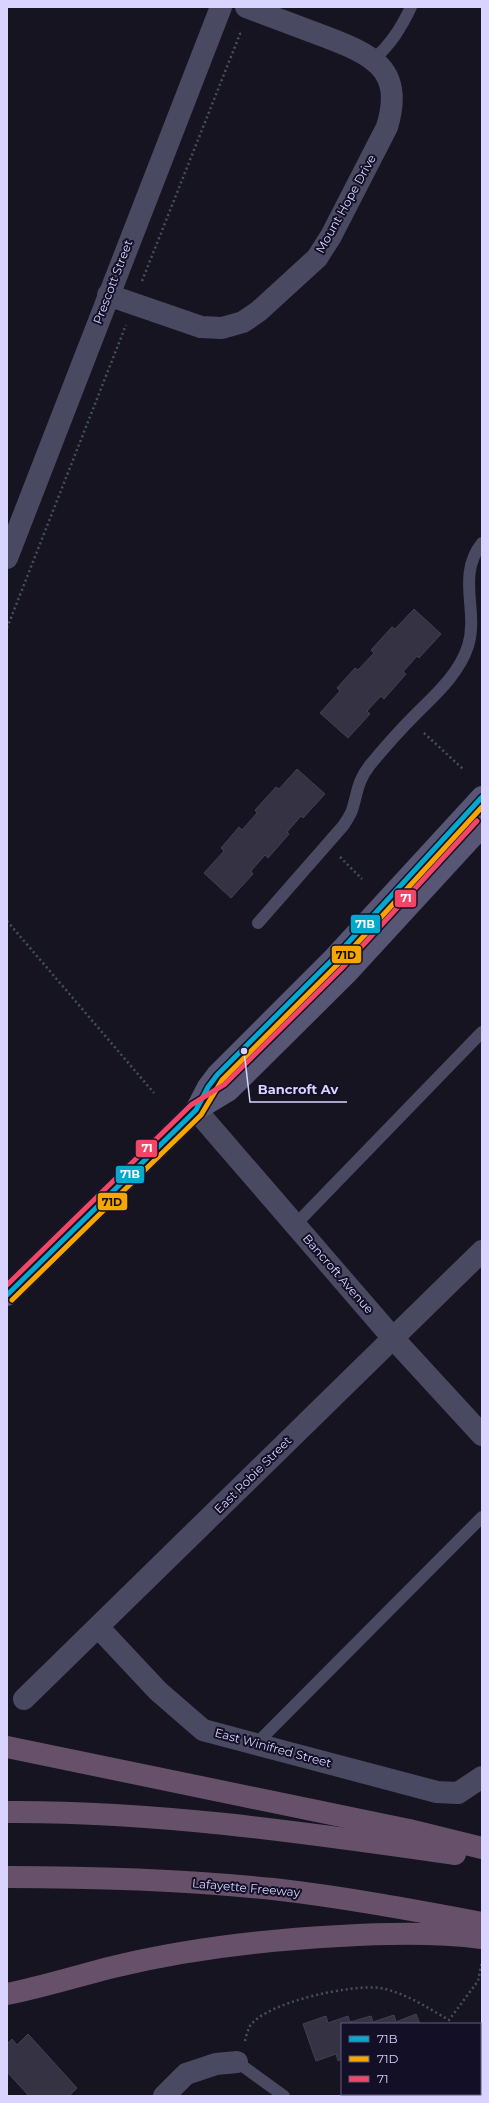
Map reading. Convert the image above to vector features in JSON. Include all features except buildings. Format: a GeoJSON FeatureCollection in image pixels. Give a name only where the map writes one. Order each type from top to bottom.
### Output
{"type":"FeatureCollection","features":[{"type":"Feature","properties":{"kind":"highway"},"geometry":{"type":"LineString","coordinates":[[7,1747],[409,1830],[482,1848]]}},
{"type":"Feature","properties":{"kind":"highway"},"geometry":{"type":"LineString","coordinates":[[7,1812],[102,1815],[171,1820],[340,1838],[482,1857]]}},
{"type":"Feature","properties":{"kind":"highway","name":"Lafayette Freeway"},"geometry":{"type":"LineString","coordinates":[[7,1877],[94,1877],[266,1889],[382,1905],[482,1923]]}},
{"type":"Feature","properties":{"kind":"highway"},"geometry":{"type":"LineString","coordinates":[[7,1994],[128,1964],[203,1950],[286,1939],[384,1933],[450,1934],[482,1938]]}},
{"type":"Feature","properties":{"kind":"main road"},"geometry":{"type":"LineString","coordinates":[[196,1110],[208,1087],[217,1076],[334,958],[482,797]]}},
{"type":"Feature","properties":{"kind":"main road"},"geometry":{"type":"LineString","coordinates":[[7,1295],[196,1110],[229,1090],[341,979],[482,826]]}},
{"type":"Feature","properties":{"kind":"street","name":"Prescott Street"},"geometry":{"type":"LineString","coordinates":[[8,555],[221,7]]}},
{"type":"Feature","properties":{"kind":"street","name":"Mount Hope Drive"},"geometry":{"type":"LineString","coordinates":[[108,295],[201,327],[222,328],[243,322],[259,311],[317,258],[331,236],[387,127],[393,109],[392,91],[386,73],[374,59],[356,49],[246,7]]}},
{"type":"Feature","properties":{"kind":"street","name":"Bancroft Avenue"},"geometry":{"type":"LineString","coordinates":[[196,1110],[392,1337],[482,1435]]}},
{"type":"Feature","properties":{"kind":"street","name":"East Robie Street"},"geometry":{"type":"LineString","coordinates":[[24,1699],[392,1337],[482,1251]]}},
{"type":"Feature","properties":{"kind":"street","name":"East Winifred Street"},"geometry":{"type":"LineString","coordinates":[[98,1627],[158,1691],[203,1730],[257,1743],[437,1792],[458,1793],[482,1777]]}},
{"type":"Feature","properties":{"kind":"street"},"geometry":{"type":"LineString","coordinates":[[164,2096],[186,2074],[216,2064],[237,2062]]}},
{"type":"Feature","properties":{"kind":"lane"},"geometry":{"type":"LineString","coordinates":[[374,59],[388,47],[400,31],[411,7]]}},
{"type":"Feature","properties":{"kind":"lane"},"geometry":{"type":"LineString","coordinates":[[258,923],[343,826],[353,808],[358,782],[369,766],[446,683],[460,665],[468,645],[470,632],[468,577],[472,557],[482,543]]}},
{"type":"Feature","properties":{"kind":"lane"},"geometry":{"type":"LineString","coordinates":[[295,1225],[482,1032]]}},
{"type":"Feature","properties":{"kind":"lane"},"geometry":{"type":"LineString","coordinates":[[257,1743],[482,1517]]}},
{"type":"Feature","properties":{"kind":"lane"},"geometry":{"type":"LineString","coordinates":[[237,2062],[284,2096]]}},
{"type":"Feature","properties":{"kind":"path"},"geometry":{"type":"LineString","coordinates":[[140,287],[240,34],[235,25]]}},
{"type":"Feature","properties":{"kind":"path"},"geometry":{"type":"LineString","coordinates":[[7,628],[128,322]]}},
{"type":"Feature","properties":{"kind":"path"},"geometry":{"type":"LineString","coordinates":[[431,740],[463,769]]}},
{"type":"Feature","properties":{"kind":"path"},"geometry":{"type":"LineString","coordinates":[[336,854],[362,879]]}},
{"type":"Feature","properties":{"kind":"path"},"geometry":{"type":"LineString","coordinates":[[7,921],[154,1093]]}},
{"type":"Feature","properties":{"kind":"path"},"geometry":{"type":"LineString","coordinates":[[237,2062],[251,2025],[271,2010],[297,2001],[349,1987],[380,1988],[415,2000],[449,2020],[478,1981],[482,1960]]}},
{"type":"Feature","properties":{"kind":"transit line","name":"71B"},"geometry":{"type":"LineString","coordinates":[[7,1295],[196,1110],[208,1087],[217,1075],[334,958],[482,797]]}},
{"type":"Feature","properties":{"kind":"transit line","name":"71D"},"geometry":{"type":"LineString","coordinates":[[12,1300],[201,1115],[222,1080],[339,963],[482,807]]}},
{"type":"Feature","properties":{"kind":"transit line","name":"71"},"geometry":{"type":"LineString","coordinates":[[7,1285],[191,1105],[225,1084],[341,969],[477,821]]}},
{"type":"Feature","properties":{"kind":"place","name":"Bancroft Av"},"geometry":{"type":"Point","coordinates":[244,1051]}}]}
